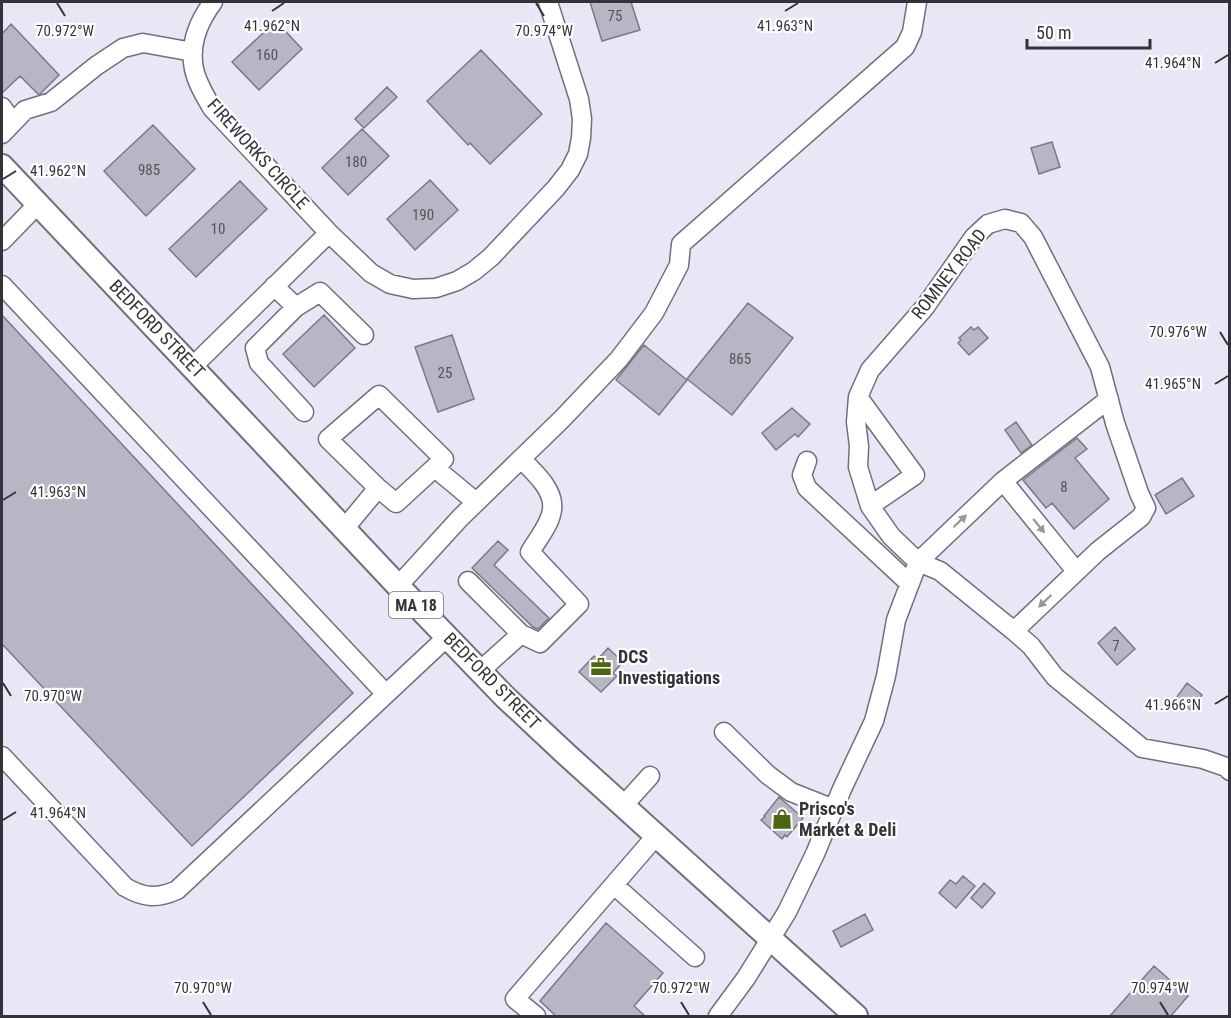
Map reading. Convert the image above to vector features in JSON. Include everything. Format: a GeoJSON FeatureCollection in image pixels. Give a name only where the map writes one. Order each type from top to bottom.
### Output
{"type":"FeatureCollection","features":[{"type":"Feature","properties":{"kind":"main road","name":"BEDFORD STREET"},"geometry":{"type":"LineString","coordinates":[[2,166],[480,672],[623,806],[856,1017]]}},
{"type":"Feature","properties":{"kind":"street","name":"FIREWORKS CIRCLE"},"geometry":{"type":"LineString","coordinates":[[213,2],[204,14],[196,35],[194,52],[194,69],[212,108],[329,233],[371,273],[390,284],[413,289],[436,288],[457,281],[474,271],[491,257],[548,197],[570,170],[578,154],[582,119],[579,99],[548,2]]}},
{"type":"Feature","properties":{"kind":"street"},"geometry":{"type":"LineString","coordinates":[[398,586],[460,518],[562,419],[619,358],[654,313],[679,266],[681,244],[905,47],[912,32],[917,2]]}},
{"type":"Feature","properties":{"kind":"street"},"geometry":{"type":"LineString","coordinates":[[6,129],[25,110],[51,102],[96,66],[123,48],[142,43],[194,52]]}},
{"type":"Feature","properties":{"kind":"street"},"geometry":{"type":"LineString","coordinates":[[2,107],[8,116],[6,129]]}},
{"type":"Feature","properties":{"kind":"street"},"geometry":{"type":"LineString","coordinates":[[2,241],[38,204]]}},
{"type":"Feature","properties":{"kind":"street","name":"ROMNEY ROAD"},"geometry":{"type":"LineString","coordinates":[[1076,571],[1141,517],[1146,508],[1115,423],[1100,367],[1033,237],[1021,223],[1005,219],[988,224],[974,237],[926,307],[870,370],[858,397],[856,423],[859,446],[858,467],[870,506],[891,536],[918,562],[940,571],[1014,631],[1031,646],[1055,677],[1142,748],[1203,759],[1226,767],[1230,771]]}},
{"type":"Feature","properties":{"kind":"street"},"geometry":{"type":"LineString","coordinates":[[192,367],[329,233]]}},
{"type":"Feature","properties":{"kind":"street"},"geometry":{"type":"LineString","coordinates":[[2,285],[386,693]]}},
{"type":"Feature","properties":{"kind":"street"},"geometry":{"type":"LineString","coordinates":[[274,286],[296,308]]}},
{"type":"Feature","properties":{"kind":"street"},"geometry":{"type":"LineString","coordinates":[[304,412],[259,363],[255,348],[296,308],[320,292],[364,335]]}},
{"type":"Feature","properties":{"kind":"street"},"geometry":{"type":"LineString","coordinates":[[379,395],[444,459],[396,503],[378,488],[328,439],[379,395]]}},
{"type":"Feature","properties":{"kind":"street"},"geometry":{"type":"LineString","coordinates":[[858,397],[915,475],[870,506]]}},
{"type":"Feature","properties":{"kind":"street"},"geometry":{"type":"LineString","coordinates":[[718,1017],[746,978],[787,912],[874,721],[886,676],[896,620],[918,562],[1002,481],[1109,399]]}},
{"type":"Feature","properties":{"kind":"street"},"geometry":{"type":"LineString","coordinates":[[468,581],[521,634],[540,643],[579,604],[530,552],[547,524],[552,510],[550,495],[541,480],[521,459]]}},
{"type":"Feature","properties":{"kind":"street"},"geometry":{"type":"LineString","coordinates":[[807,461],[802,475],[807,488],[909,583]]}},
{"type":"Feature","properties":{"kind":"street"},"geometry":{"type":"LineString","coordinates":[[435,468],[476,502]]}},
{"type":"Feature","properties":{"kind":"street"},"geometry":{"type":"LineString","coordinates":[[1002,481],[1076,571],[1014,631]]}},
{"type":"Feature","properties":{"kind":"street"},"geometry":{"type":"LineString","coordinates":[[344,529],[378,488]]}},
{"type":"Feature","properties":{"kind":"street"},"geometry":{"type":"LineString","coordinates":[[480,672],[521,634]]}},
{"type":"Feature","properties":{"kind":"street"},"geometry":{"type":"LineString","coordinates":[[2,756],[125,887],[138,894],[154,897],[166,895],[177,890],[447,637]]}},
{"type":"Feature","properties":{"kind":"street"},"geometry":{"type":"LineString","coordinates":[[724,732],[768,775],[791,792],[834,809]]}},
{"type":"Feature","properties":{"kind":"street"},"geometry":{"type":"LineString","coordinates":[[623,806],[650,776]]}},
{"type":"Feature","properties":{"kind":"street"},"geometry":{"type":"LineString","coordinates":[[536,1017],[515,999],[656,836]]}},
{"type":"Feature","properties":{"kind":"street"},"geometry":{"type":"LineString","coordinates":[[614,885],[694,957]]}},
{"type":"Feature","properties":{"kind":"building"},"geometry":{"type":"Polygon","coordinates":[[[590,2],[631,2],[640,30],[602,41],[590,2]]]}},
{"type":"Feature","properties":{"kind":"building"},"geometry":{"type":"Polygon","coordinates":[[[276,21],[302,49],[259,90],[232,62],[276,21]]]}},
{"type":"Feature","properties":{"kind":"building"},"geometry":{"type":"Polygon","coordinates":[[[11,24],[59,75],[40,94],[20,76],[2,93],[2,34],[11,24]]]}},
{"type":"Feature","properties":{"kind":"building"},"geometry":{"type":"Polygon","coordinates":[[[481,50],[542,114],[490,164],[470,143],[468,145],[427,101],[481,50]]]}},
{"type":"Feature","properties":{"kind":"building"},"geometry":{"type":"Polygon","coordinates":[[[387,87],[397,97],[364,128],[355,119],[387,87]]]}},
{"type":"Feature","properties":{"kind":"building"},"geometry":{"type":"Polygon","coordinates":[[[153,125],[195,169],[146,216],[104,171],[153,125]]]}},
{"type":"Feature","properties":{"kind":"building"},"geometry":{"type":"Polygon","coordinates":[[[362,129],[389,156],[348,195],[322,168],[362,129]]]}},
{"type":"Feature","properties":{"kind":"building"},"geometry":{"type":"Polygon","coordinates":[[[1052,142],[1060,167],[1039,174],[1031,148],[1052,142]]]}},
{"type":"Feature","properties":{"kind":"building"},"geometry":{"type":"Polygon","coordinates":[[[430,180],[458,210],[415,250],[387,219],[430,180]]]}},
{"type":"Feature","properties":{"kind":"building"},"geometry":{"type":"Polygon","coordinates":[[[240,181],[267,209],[196,277],[169,249],[240,181]]]}},
{"type":"Feature","properties":{"kind":"building"},"geometry":{"type":"Polygon","coordinates":[[[748,303],[793,338],[732,415],[687,379],[748,303]]]}},
{"type":"Feature","properties":{"kind":"building"},"geometry":{"type":"Polygon","coordinates":[[[2,315],[353,693],[192,846],[2,644],[2,315]]]}},
{"type":"Feature","properties":{"kind":"building"},"geometry":{"type":"Polygon","coordinates":[[[324,315],[355,348],[314,387],[283,354],[324,315]]]}},
{"type":"Feature","properties":{"kind":"building"},"geometry":{"type":"Polygon","coordinates":[[[971,327],[974,330],[978,327],[988,338],[969,355],[958,343],[961,340],[959,338],[971,327]]]}},
{"type":"Feature","properties":{"kind":"building"},"geometry":{"type":"Polygon","coordinates":[[[452,335],[474,399],[438,412],[415,347],[452,335]]]}},
{"type":"Feature","properties":{"kind":"building"},"geometry":{"type":"Polygon","coordinates":[[[644,345],[687,380],[659,415],[616,380],[644,345]]]}},
{"type":"Feature","properties":{"kind":"building"},"geometry":{"type":"Polygon","coordinates":[[[792,408],[810,424],[798,437],[795,434],[776,450],[762,433],[792,408]]]}},
{"type":"Feature","properties":{"kind":"building"},"geometry":{"type":"Polygon","coordinates":[[[1016,422],[1032,445],[1021,453],[1005,430],[1016,422]]]}},
{"type":"Feature","properties":{"kind":"building"},"geometry":{"type":"Polygon","coordinates":[[[1077,438],[1087,449],[1075,458],[1109,499],[1074,529],[1052,503],[1046,508],[1023,480],[1077,438]]]}},
{"type":"Feature","properties":{"kind":"building"},"geometry":{"type":"Polygon","coordinates":[[[1182,478],[1194,496],[1166,514],[1155,495],[1182,478]]]}},
{"type":"Feature","properties":{"kind":"building"},"geometry":{"type":"Polygon","coordinates":[[[498,541],[508,550],[494,565],[549,618],[538,629],[533,627],[472,568],[498,541]]]}},
{"type":"Feature","properties":{"kind":"building"},"geometry":{"type":"Polygon","coordinates":[[[1115,627],[1135,649],[1117,665],[1098,643],[1115,627]]]}},
{"type":"Feature","properties":{"kind":"building","name":"DCS Investigations"},"geometry":{"type":"Polygon","coordinates":[[[608,648],[623,662],[613,673],[617,676],[601,692],[579,672],[594,656],[598,659],[608,648]]]}},
{"type":"Feature","properties":{"kind":"building"},"geometry":{"type":"Polygon","coordinates":[[[1187,683],[1202,695],[1191,710],[1176,698],[1187,683]]]}},
{"type":"Feature","properties":{"kind":"building","name":"Prisco's Market & Deli"},"geometry":{"type":"Polygon","coordinates":[[[779,797],[803,818],[787,837],[785,835],[782,839],[761,820],[779,797]]]}},
{"type":"Feature","properties":{"kind":"building"},"geometry":{"type":"Polygon","coordinates":[[[963,876],[975,886],[956,908],[939,893],[950,880],[956,884],[963,876]]]}},
{"type":"Feature","properties":{"kind":"building"},"geometry":{"type":"Polygon","coordinates":[[[984,883],[995,893],[982,908],[971,898],[984,883]]]}},
{"type":"Feature","properties":{"kind":"building"},"geometry":{"type":"Polygon","coordinates":[[[865,914],[873,930],[841,947],[833,931],[865,914]]]}},
{"type":"Feature","properties":{"kind":"building"},"geometry":{"type":"Polygon","coordinates":[[[606,923],[663,973],[634,1006],[646,1017],[557,1017],[540,1001],[606,923]]]}},
{"type":"Feature","properties":{"kind":"building"},"geometry":{"type":"Polygon","coordinates":[[[1154,966],[1188,996],[1170,1017],[1109,1017],[1154,966]]]}},
{"type":"Feature","properties":{"kind":"place","name":"DCS Investigations"},"geometry":{"type":"Point","coordinates":[601,667]}},
{"type":"Feature","properties":{"kind":"place","name":"Prisco's Market & Deli"},"geometry":{"type":"Point","coordinates":[782,819]}}]}
